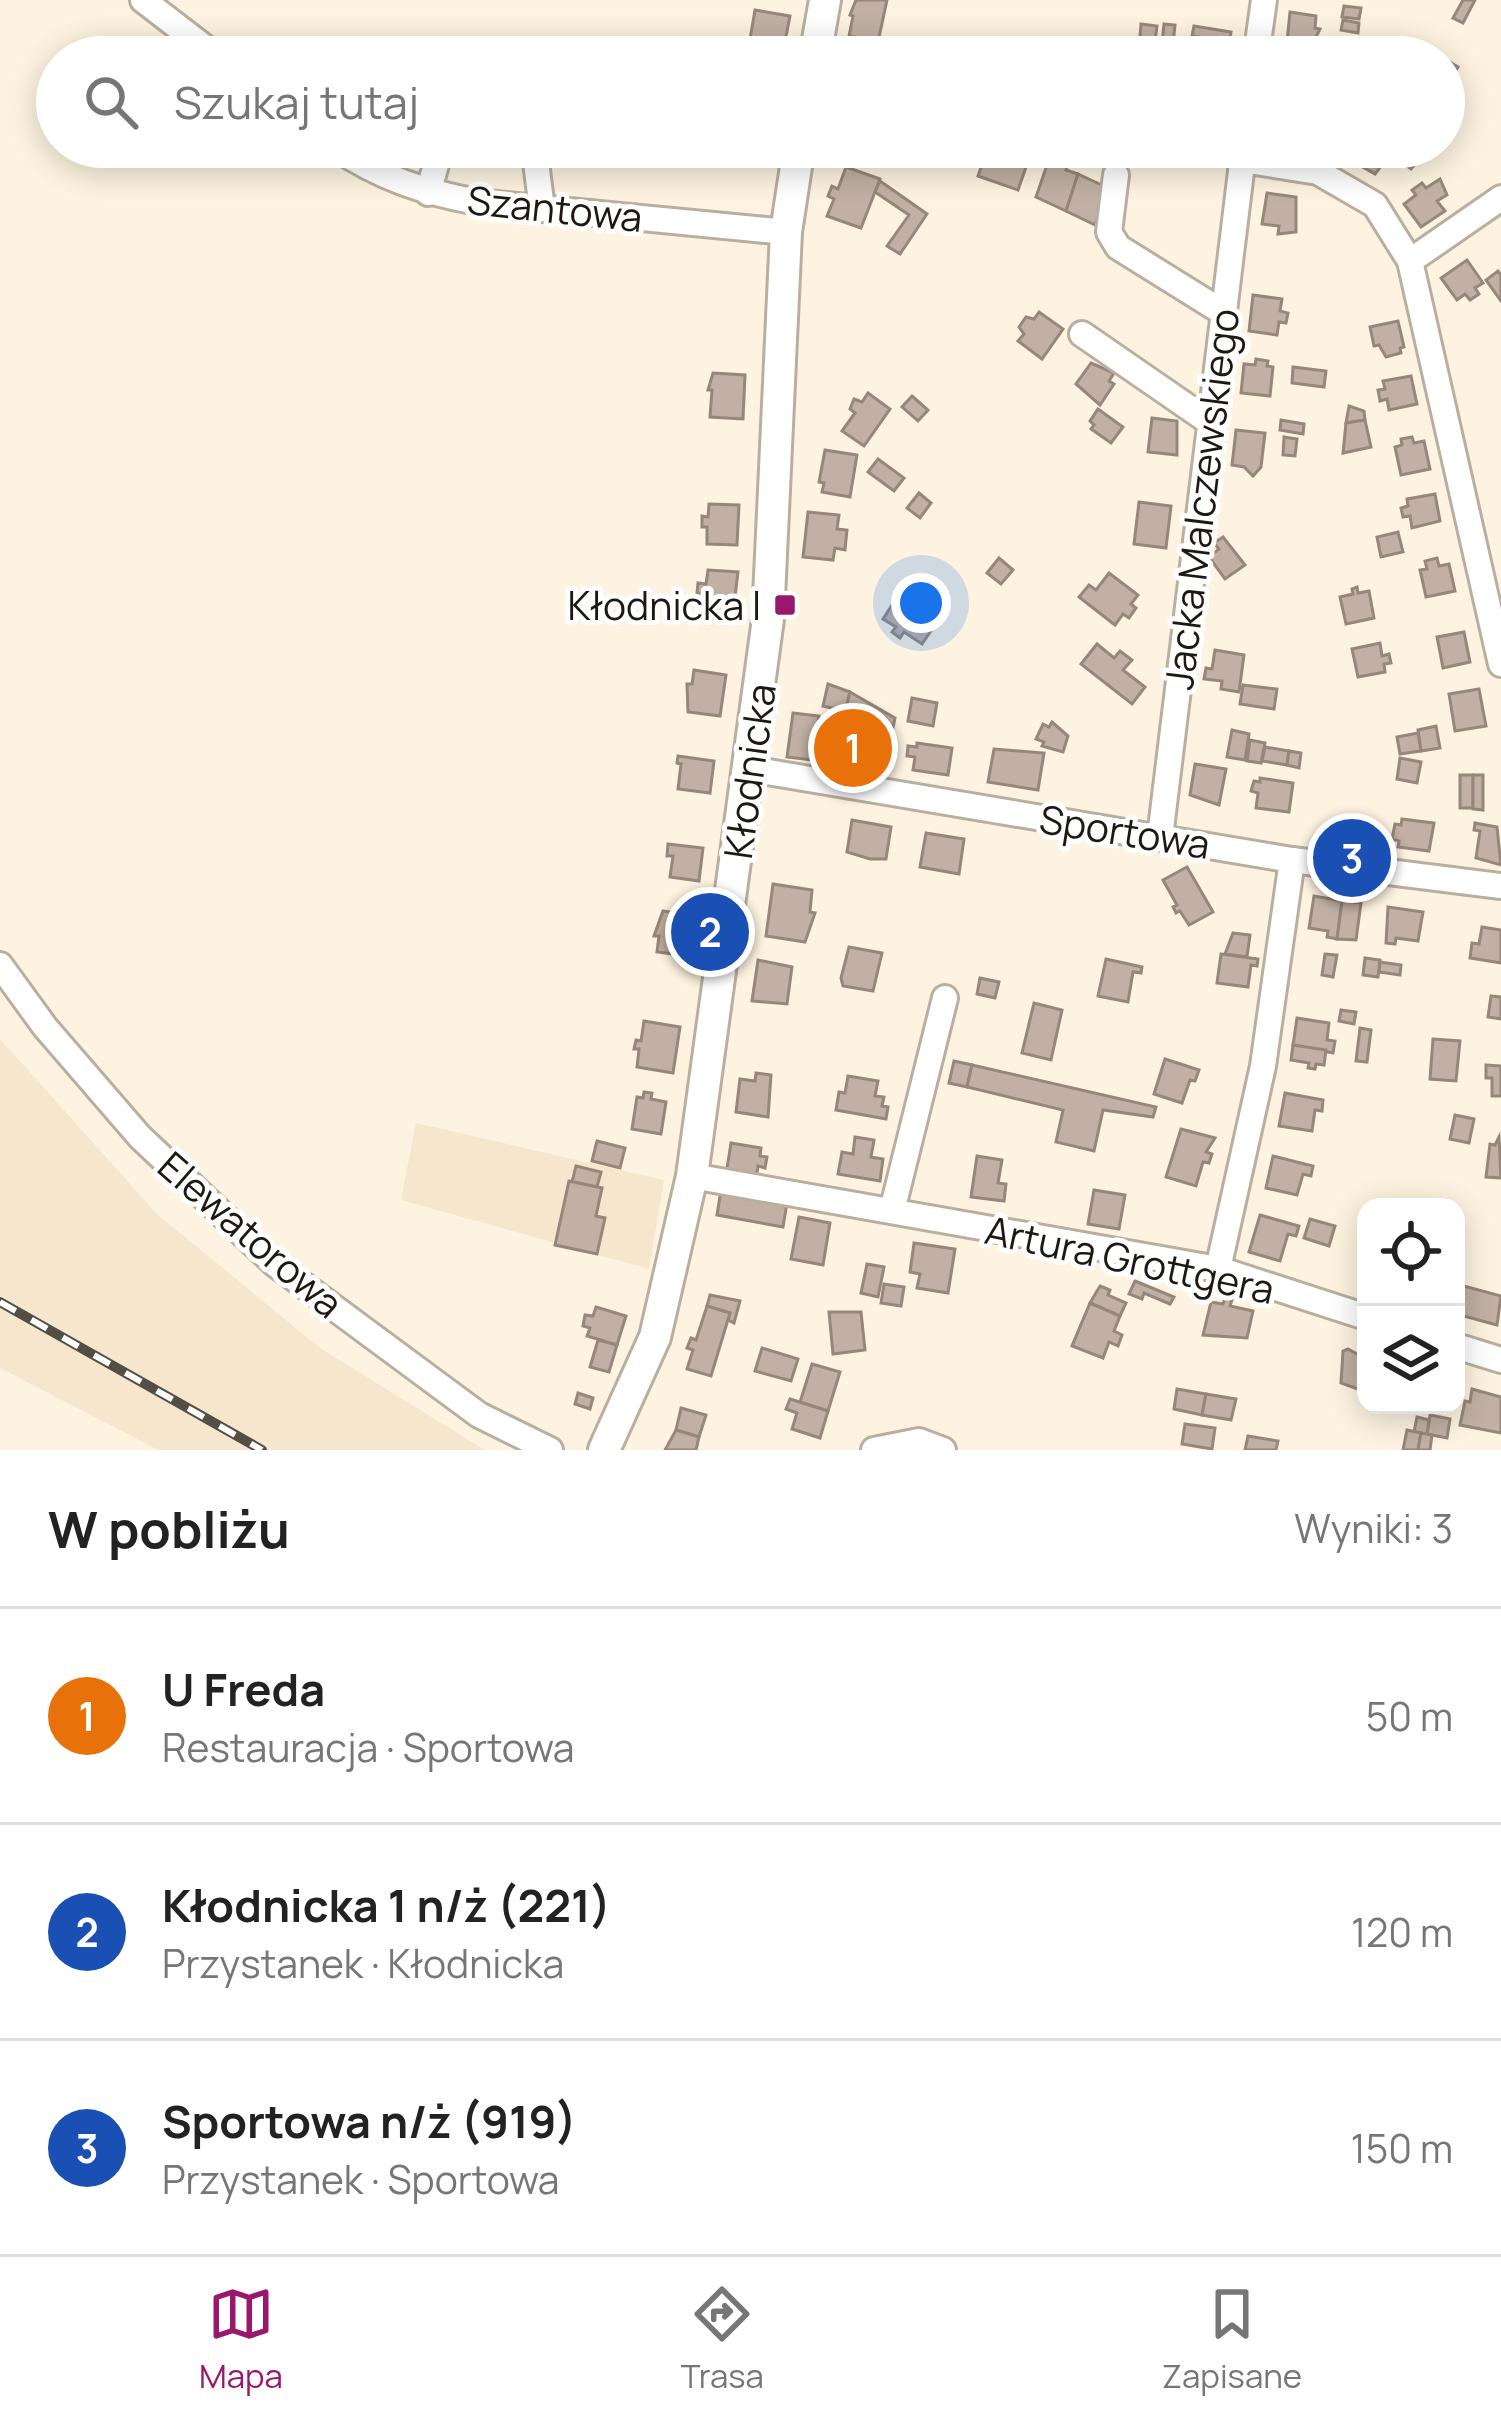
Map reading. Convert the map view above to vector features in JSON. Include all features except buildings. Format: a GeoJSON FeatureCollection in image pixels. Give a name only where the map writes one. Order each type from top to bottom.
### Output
{"type":"FeatureCollection","features":[{"type":"Feature","properties":{"kind":"main road"},"geometry":{"type":"LineString","coordinates":[[819,36],[825,0]]}},
{"type":"Feature","properties":{"kind":"main road","name":"Kłodnicka"},"geometry":{"type":"LineString","coordinates":[[604,1450],[655,1337],[692,1176],[770,598],[786,232],[796,168]]}},
{"type":"Feature","properties":{"kind":"street"},"geometry":{"type":"LineString","coordinates":[[143,0],[190,36]]}},
{"type":"Feature","properties":{"kind":"street"},"geometry":{"type":"LineString","coordinates":[[1259,36],[1264,0]]}},
{"type":"Feature","properties":{"kind":"street","name":"Szantowa"},"geometry":{"type":"LineString","coordinates":[[370,168],[428,193],[786,232]]}},
{"type":"Feature","properties":{"kind":"street"},"geometry":{"type":"LineString","coordinates":[[428,193],[435,168]]}},
{"type":"Feature","properties":{"kind":"street"},"geometry":{"type":"LineString","coordinates":[[537,168],[542,209]]}},
{"type":"Feature","properties":{"kind":"street","name":"Jacka Malczewskiego"},"geometry":{"type":"LineString","coordinates":[[1160,837],[1242,168]]}},
{"type":"Feature","properties":{"kind":"street","name":"Jacka Malczewskiego"},"geometry":{"type":"LineString","coordinates":[[1302,168],[1318,172],[1375,205],[1410,261],[1501,664]]}},
{"type":"Feature","properties":{"kind":"street"},"geometry":{"type":"LineString","coordinates":[[1116,175],[1109,232],[1118,247],[1224,313]]}},
{"type":"Feature","properties":{"kind":"street"},"geometry":{"type":"LineString","coordinates":[[1410,261],[1501,199]]}},
{"type":"Feature","properties":{"kind":"street"},"geometry":{"type":"LineString","coordinates":[[1082,334],[1211,423]]}},
{"type":"Feature","properties":{"kind":"street","name":"Sportowa"},"geometry":{"type":"LineString","coordinates":[[750,769],[1292,860],[1501,886]]}},
{"type":"Feature","properties":{"kind":"street"},"geometry":{"type":"LineString","coordinates":[[1218,1269],[1263,1066],[1292,860]]}},
{"type":"Feature","properties":{"kind":"street","name":"Elewatorowa"},"geometry":{"type":"LineString","coordinates":[[0,965],[45,1027],[140,1137],[275,1264],[478,1415],[550,1450]]}},
{"type":"Feature","properties":{"kind":"street"},"geometry":{"type":"LineString","coordinates":[[892,1211],[945,998]]}},
{"type":"Feature","properties":{"kind":"street","name":"Artura Grottgera"},"geometry":{"type":"LineString","coordinates":[[692,1176],[1218,1269],[1357,1314]]}},
{"type":"Feature","properties":{"kind":"street"},"geometry":{"type":"LineString","coordinates":[[1465,1349],[1501,1360]]}},
{"type":"Feature","properties":{"kind":"street"},"geometry":{"type":"LineString","coordinates":[[874,1450],[919,1442],[943,1450]]}},
{"type":"Feature","properties":{"kind":"shaded area"},"geometry":{"type":"Polygon","coordinates":[[[0,1039],[157,1214],[320,1348],[485,1450],[158,1450],[0,1368],[0,1039]]]}},
{"type":"Feature","properties":{"kind":"shaded area"},"geometry":{"type":"Polygon","coordinates":[[[416,1123],[664,1180],[649,1269],[401,1200],[416,1123]]]}},
{"type":"Feature","properties":{"kind":"railway"},"geometry":{"type":"LineString","coordinates":[[0,1302],[262,1450]]}},
{"type":"Feature","properties":{"kind":"place","name":"Kłodnicka I"},"geometry":{"type":"Point","coordinates":[785,605]}},
{"type":"Feature","properties":{"kind":"place","name":"U Freda"},"geometry":{"type":"Point","coordinates":[853,748]}},
{"type":"Feature","properties":{"kind":"place","name":"Sportowa n/ż (919)"},"geometry":{"type":"Point","coordinates":[1352,858]}},
{"type":"Feature","properties":{"kind":"place","name":"Kłodnicka 1 n/ż (221)"},"geometry":{"type":"Point","coordinates":[710,932]}}]}
